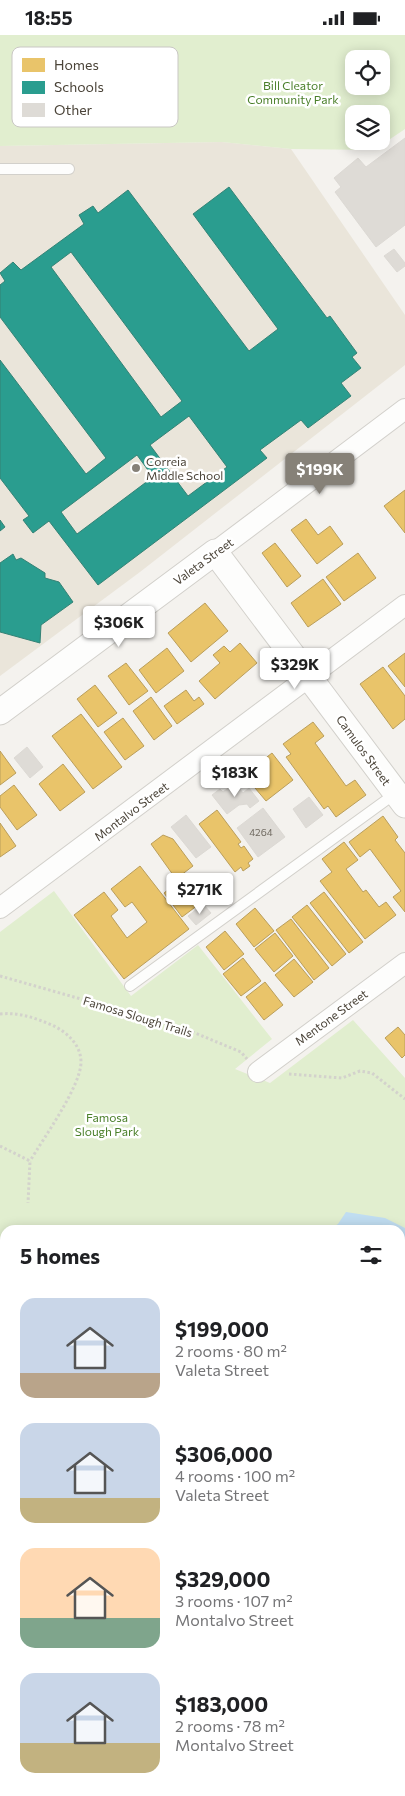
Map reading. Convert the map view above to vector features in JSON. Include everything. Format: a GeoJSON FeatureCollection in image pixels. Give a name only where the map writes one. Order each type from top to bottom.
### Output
{"type":"FeatureCollection","features":[{"type":"Feature","properties":{"kind":"street","name":"Valeta Street"},"geometry":{"type":"LineString","coordinates":[[0,712],[405,409]]}},
{"type":"Feature","properties":{"kind":"street","name":"Camulos Street"},"geometry":{"type":"LineString","coordinates":[[215,553],[402,795]]}},
{"type":"Feature","properties":{"kind":"street","name":"Montalvo Street"},"geometry":{"type":"LineString","coordinates":[[0,908],[405,605]]}},
{"type":"Feature","properties":{"kind":"street","name":"Mentone Street"},"geometry":{"type":"LineString","coordinates":[[258,1071],[405,963]]}},
{"type":"Feature","properties":{"kind":"lane"},"geometry":{"type":"LineString","coordinates":[[0,169],[69,169]]}},
{"type":"Feature","properties":{"kind":"lane"},"geometry":{"type":"LineString","coordinates":[[130,986],[402,795]]}},
{"type":"Feature","properties":{"kind":"path","name":"Famosa Slough Trails"},"geometry":{"type":"LineString","coordinates":[[0,976],[182,1028],[241,1052],[258,1071]]}},
{"type":"Feature","properties":{"kind":"path"},"geometry":{"type":"LineString","coordinates":[[0,1015],[31,1016],[62,1030],[71,1038],[80,1055],[81,1063],[75,1084],[30,1161],[28,1203]]}},
{"type":"Feature","properties":{"kind":"path"},"geometry":{"type":"LineString","coordinates":[[258,1071],[342,1078],[360,1071],[372,1073],[405,1099]]}},
{"type":"Feature","properties":{"kind":"path"},"geometry":{"type":"LineString","coordinates":[[0,1146],[30,1161]]}},
{"type":"Feature","properties":{"kind":"shaded area","name":"Correia Middle School"},"geometry":{"type":"Polygon","coordinates":[[[222,142],[291,149],[405,315],[405,365],[140,572],[0,676],[0,146],[222,142]]]}},
{"type":"Feature","properties":{"kind":"green space","name":"Bill Cleator Community Park"},"geometry":{"type":"Polygon","coordinates":[[[0,35],[405,35],[405,129],[390,139],[390,105],[345,105],[345,150],[291,149],[222,142],[0,146],[0,35]]]}},
{"type":"Feature","properties":{"kind":"green space","name":"Famosa Slough Park"},"geometry":{"type":"Polygon","coordinates":[[[54,891],[131,996],[198,945],[272,1039],[235,1069],[270,1083],[353,1020],[405,1078],[405,1225],[0,1225],[0,932],[54,891]]]}},
{"type":"Feature","properties":{"kind":"water"},"geometry":{"type":"Polygon","coordinates":[[[346,1212],[385,1218],[399,1225],[336,1225],[346,1212]]]}},
{"type":"Feature","properties":{"kind":"building: Homes"},"geometry":{"type":"Polygon","coordinates":[[[405,490],[405,533],[384,506],[405,490]]]}},
{"type":"Feature","properties":{"kind":"building: Homes"},"geometry":{"type":"Polygon","coordinates":[[[306,519],[318,535],[330,526],[343,544],[317,564],[291,530],[306,519]]]}},
{"type":"Feature","properties":{"kind":"building: Homes"},"geometry":{"type":"Polygon","coordinates":[[[275,543],[301,576],[287,587],[262,553],[275,543]]]}},
{"type":"Feature","properties":{"kind":"building: Homes"},"geometry":{"type":"Polygon","coordinates":[[[358,553],[376,578],[344,601],[326,577],[358,553]]]}},
{"type":"Feature","properties":{"kind":"building: Homes"},"geometry":{"type":"Polygon","coordinates":[[[323,579],[341,604],[308,627],[291,603],[323,579]]]}},
{"type":"Feature","properties":{"kind":"building: Homes"},"geometry":{"type":"Polygon","coordinates":[[[205,603],[228,631],[191,662],[168,633],[205,603]]]}},
{"type":"Feature","properties":{"kind":"building: Homes"},"geometry":{"type":"Polygon","coordinates":[[[240,643],[257,663],[215,699],[199,681],[220,663],[213,655],[224,646],[230,652],[240,643]]]}},
{"type":"Feature","properties":{"kind":"building: Homes"},"geometry":{"type":"Polygon","coordinates":[[[167,648],[184,671],[156,693],[139,670],[167,648]]]}},
{"type":"Feature","properties":{"kind":"building: Homes"},"geometry":{"type":"Polygon","coordinates":[[[405,653],[405,687],[388,666],[405,653]]]}},
{"type":"Feature","properties":{"kind":"building: Homes"},"geometry":{"type":"Polygon","coordinates":[[[126,663],[148,691],[129,705],[108,676],[126,663]]]}},
{"type":"Feature","properties":{"kind":"building: Homes"},"geometry":{"type":"Polygon","coordinates":[[[383,667],[405,696],[405,719],[393,729],[360,684],[383,667]]]}},
{"type":"Feature","properties":{"kind":"building: Homes"},"geometry":{"type":"Polygon","coordinates":[[[95,685],[117,713],[98,727],[77,699],[95,685]]]}},
{"type":"Feature","properties":{"kind":"building: Homes"},"geometry":{"type":"Polygon","coordinates":[[[186,690],[194,701],[199,697],[204,704],[177,724],[164,706],[186,690]]]}},
{"type":"Feature","properties":{"kind":"building: Homes"},"geometry":{"type":"Polygon","coordinates":[[[151,697],[172,726],[154,740],[133,711],[151,697]]]}},
{"type":"Feature","properties":{"kind":"building: Homes"},"geometry":{"type":"Polygon","coordinates":[[[81,714],[122,767],[93,789],[52,736],[81,714]]]}},
{"type":"Feature","properties":{"kind":"building: Homes"},"geometry":{"type":"Polygon","coordinates":[[[123,718],[144,746],[125,760],[104,732],[123,718]]]}},
{"type":"Feature","properties":{"kind":"building: Homes"},"geometry":{"type":"Polygon","coordinates":[[[313,722],[324,736],[315,743],[346,786],[355,780],[366,795],[336,817],[328,806],[324,809],[286,757],[291,754],[283,744],[313,722]]]}},
{"type":"Feature","properties":{"kind":"building: Homes"},"geometry":{"type":"Polygon","coordinates":[[[0,751],[16,773],[0,785],[0,751]]]}},
{"type":"Feature","properties":{"kind":"building: Homes"},"geometry":{"type":"Polygon","coordinates":[[[272,753],[293,780],[266,801],[244,775],[272,753]]]}},
{"type":"Feature","properties":{"kind":"building: Homes"},"geometry":{"type":"Polygon","coordinates":[[[63,764],[85,792],[60,811],[39,784],[63,764]]]}},
{"type":"Feature","properties":{"kind":"building: Homes"},"geometry":{"type":"Polygon","coordinates":[[[14,785],[37,815],[17,830],[0,807],[0,796],[14,785]]]}},
{"type":"Feature","properties":{"kind":"building: Homes"},"geometry":{"type":"Polygon","coordinates":[[[217,810],[241,842],[238,844],[241,848],[244,846],[253,859],[248,863],[250,866],[243,871],[241,867],[235,872],[199,824],[217,810]]]}},
{"type":"Feature","properties":{"kind":"building: Homes"},"geometry":{"type":"Polygon","coordinates":[[[383,816],[398,837],[395,840],[405,853],[405,912],[393,897],[401,891],[370,849],[360,857],[349,842],[383,816]]]}},
{"type":"Feature","properties":{"kind":"building: Homes"},"geometry":{"type":"Polygon","coordinates":[[[0,823],[16,846],[0,857],[0,823]]]}},
{"type":"Feature","properties":{"kind":"building: Homes"},"geometry":{"type":"Polygon","coordinates":[[[163,835],[173,839],[193,866],[176,879],[151,844],[163,835]]]}},
{"type":"Feature","properties":{"kind":"building: Homes"},"geometry":{"type":"Polygon","coordinates":[[[344,842],[358,860],[346,869],[363,892],[366,890],[379,907],[386,902],[396,915],[365,939],[320,881],[332,872],[322,859],[344,842]]]}},
{"type":"Feature","properties":{"kind":"building: Homes"},"geometry":{"type":"Polygon","coordinates":[[[140,866],[189,929],[124,979],[74,915],[104,892],[118,910],[111,916],[127,938],[147,922],[132,902],[125,907],[111,889],[140,866]]]}},
{"type":"Feature","properties":{"kind":"building: Homes"},"geometry":{"type":"Polygon","coordinates":[[[187,875],[206,899],[182,917],[164,893],[187,875]]]}},
{"type":"Feature","properties":{"kind":"building: Homes"},"geometry":{"type":"Polygon","coordinates":[[[324,892],[363,942],[349,953],[310,903],[324,892]]]}},
{"type":"Feature","properties":{"kind":"building: Homes"},"geometry":{"type":"Polygon","coordinates":[[[307,905],[346,954],[332,966],[292,917],[307,905]]]}},
{"type":"Feature","properties":{"kind":"building: Homes"},"geometry":{"type":"Polygon","coordinates":[[[255,908],[274,931],[254,947],[236,924],[255,908]]]}},
{"type":"Feature","properties":{"kind":"building: Homes"},"geometry":{"type":"Polygon","coordinates":[[[291,919],[329,968],[314,980],[276,930],[291,919]]]}},
{"type":"Feature","properties":{"kind":"building: Homes"},"geometry":{"type":"Polygon","coordinates":[[[225,931],[244,954],[224,970],[206,947],[225,931]]]}},
{"type":"Feature","properties":{"kind":"building: Homes"},"geometry":{"type":"Polygon","coordinates":[[[275,933],[293,956],[274,972],[255,949],[275,933]]]}},
{"type":"Feature","properties":{"kind":"building: Homes"},"geometry":{"type":"Polygon","coordinates":[[[243,958],[261,981],[241,996],[223,974],[243,958]]]}},
{"type":"Feature","properties":{"kind":"building: Homes"},"geometry":{"type":"Polygon","coordinates":[[[294,959],[313,982],[294,997],[275,975],[294,959]]]}},
{"type":"Feature","properties":{"kind":"building: Homes"},"geometry":{"type":"Polygon","coordinates":[[[265,982],[283,1005],[264,1020],[246,997],[265,982]]]}},
{"type":"Feature","properties":{"kind":"building: Homes"},"geometry":{"type":"Polygon","coordinates":[[[398,1027],[405,1035],[405,1055],[402,1058],[385,1038],[398,1027]]]}},
{"type":"Feature","properties":{"kind":"building: Schools","name":"Correia Middle School"},"geometry":{"type":"Polygon","coordinates":[[[229,187],[327,318],[330,316],[357,353],[352,357],[361,368],[341,383],[351,396],[308,428],[301,420],[260,450],[267,458],[98,585],[49,521],[33,533],[23,520],[29,516],[0,478],[0,360],[86,474],[106,458],[0,317],[0,285],[5,281],[0,273],[13,262],[21,270],[84,224],[79,215],[93,206],[98,213],[128,190],[249,351],[278,329],[193,214],[229,187]],[[71,252],[51,267],[161,417],[182,401],[71,252]],[[189,416],[150,445],[188,496],[227,467],[189,416]],[[137,455],[61,512],[77,534],[153,477],[137,455]]]}},
{"type":"Feature","properties":{"kind":"building: Schools"},"geometry":{"type":"Polygon","coordinates":[[[0,520],[5,527],[0,531],[0,520]]]}},
{"type":"Feature","properties":{"kind":"building: Schools"},"geometry":{"type":"Polygon","coordinates":[[[13,554],[16,560],[21,558],[45,573],[45,578],[59,582],[73,602],[41,625],[40,643],[0,632],[0,563],[13,554]]]}},
{"type":"Feature","properties":{"kind":"building: Other"},"geometry":{"type":"Polygon","coordinates":[[[405,138],[405,225],[376,247],[335,192],[341,187],[334,178],[358,158],[366,167],[405,138]]]}},
{"type":"Feature","properties":{"kind":"building: Other"},"geometry":{"type":"Polygon","coordinates":[[[394,249],[405,263],[405,266],[397,272],[384,256],[394,249]]]}},
{"type":"Feature","properties":{"kind":"building: Other"},"geometry":{"type":"Polygon","coordinates":[[[27,747],[43,767],[30,778],[14,758],[27,747]]]}},
{"type":"Feature","properties":{"kind":"building: Other"},"geometry":{"type":"Polygon","coordinates":[[[235,783],[243,793],[249,788],[259,801],[250,808],[247,804],[239,805],[227,814],[212,795],[220,789],[223,792],[235,783]]]}},
{"type":"Feature","properties":{"kind":"building: Other"},"geometry":{"type":"Polygon","coordinates":[[[309,797],[323,815],[306,828],[293,809],[309,797]]]}},
{"type":"Feature","properties":{"kind":"building: Other"},"geometry":{"type":"Polygon","coordinates":[[[263,808],[285,837],[258,857],[237,828],[263,808]]]}},
{"type":"Feature","properties":{"kind":"building: Other"},"geometry":{"type":"Polygon","coordinates":[[[186,815],[211,847],[196,858],[171,827],[186,815]]]}},
{"type":"Feature","properties":{"kind":"building: Other"},"geometry":{"type":"Polygon","coordinates":[[[203,904],[211,913],[196,925],[188,916],[203,904]]]}},
{"type":"Feature","properties":{"kind":"place","name":"Correia Middle School"},"geometry":{"type":"Point","coordinates":[136,468]}}]}
